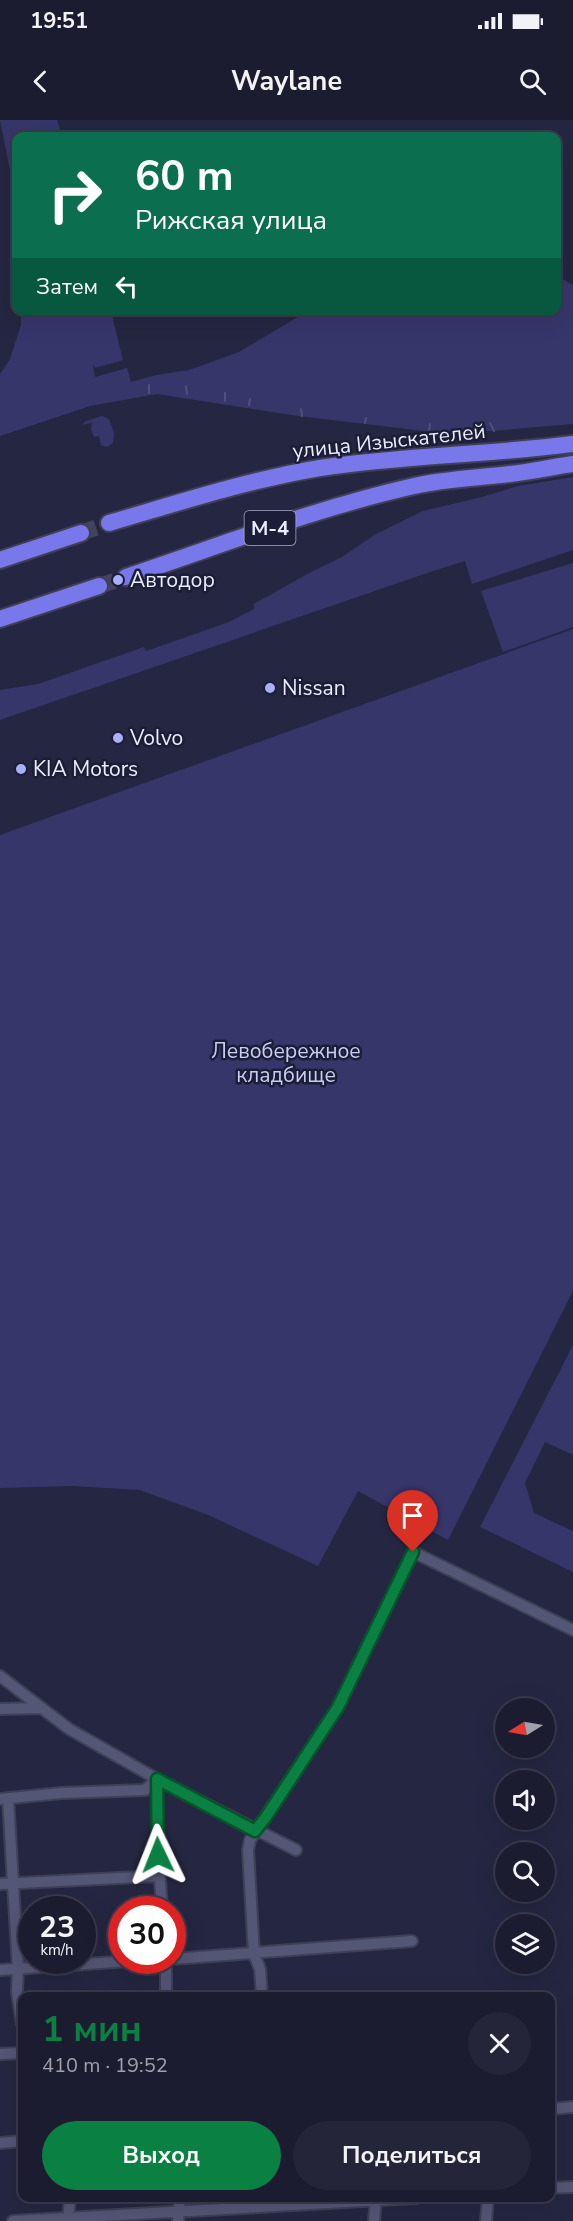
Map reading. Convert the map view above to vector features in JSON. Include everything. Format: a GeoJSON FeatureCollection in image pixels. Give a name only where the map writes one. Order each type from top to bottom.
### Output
{"type":"FeatureCollection","features":[{"type":"Feature","properties":{"kind":"highway","name":"улица Изыскателей"},"geometry":{"type":"LineString","coordinates":[[109,524],[190,499],[291,473],[361,463],[508,452],[573,444]]}},
{"type":"Feature","properties":{"kind":"highway","name":"М-4"},"geometry":{"type":"LineString","coordinates":[[126,577],[311,513],[416,485],[573,464]]}},
{"type":"Feature","properties":{"kind":"highway"},"geometry":{"type":"LineString","coordinates":[[0,560],[81,532]]}},
{"type":"Feature","properties":{"kind":"highway"},"geometry":{"type":"LineString","coordinates":[[0,619],[99,586]]}},
{"type":"Feature","properties":{"kind":"street"},"geometry":{"type":"LineString","coordinates":[[262,1992],[260,1969],[254,1954],[248,1850],[255,1831],[338,1707],[413,1552],[573,1629]]}},
{"type":"Feature","properties":{"kind":"street"},"geometry":{"type":"LineString","coordinates":[[0,1676],[69,1729],[157,1779],[296,1850]]}},
{"type":"Feature","properties":{"kind":"street"},"geometry":{"type":"LineString","coordinates":[[0,1709],[42,1708]]}},
{"type":"Feature","properties":{"kind":"street"},"geometry":{"type":"LineString","coordinates":[[18,1998],[13,1884],[4,1799],[62,1793],[145,1790],[157,1779]]}},
{"type":"Feature","properties":{"kind":"street"},"geometry":{"type":"LineString","coordinates":[[157,1779],[161,1896]]}},
{"type":"Feature","properties":{"kind":"street"},"geometry":{"type":"LineString","coordinates":[[0,1884],[159,1875]]}},
{"type":"Feature","properties":{"kind":"street"},"geometry":{"type":"LineString","coordinates":[[186,1958],[412,1941]]}},
{"type":"Feature","properties":{"kind":"street"},"geometry":{"type":"LineString","coordinates":[[0,1970],[18,1969]]}},
{"type":"Feature","properties":{"kind":"street"},"geometry":{"type":"LineString","coordinates":[[166,1974],[166,1992]]}},
{"type":"Feature","properties":{"kind":"street"},"geometry":{"type":"LineString","coordinates":[[0,2054],[18,2053]]}},
{"type":"Feature","properties":{"kind":"street"},"geometry":{"type":"LineString","coordinates":[[555,2109],[573,2107]]}},
{"type":"Feature","properties":{"kind":"street"},"geometry":{"type":"LineString","coordinates":[[0,2143],[18,2141]]}},
{"type":"Feature","properties":{"kind":"street"},"geometry":{"type":"LineString","coordinates":[[555,2188],[573,2187]]}},
{"type":"Feature","properties":{"kind":"street"},"geometry":{"type":"LineString","coordinates":[[68,2219],[70,2202]]}},
{"type":"Feature","properties":{"kind":"street"},"geometry":{"type":"LineString","coordinates":[[12,2221],[179,2216],[341,2202]]}},
{"type":"Feature","properties":{"kind":"street"},"geometry":{"type":"LineString","coordinates":[[374,2221],[376,2202]]}},
{"type":"Feature","properties":{"kind":"street"},"geometry":{"type":"LineString","coordinates":[[486,2221],[488,2202]]}},
{"type":"Feature","properties":{"kind":"green space"},"geometry":{"type":"Polygon","coordinates":[[[0,120],[57,120],[61,132],[12,132],[12,181],[0,120]]]}},
{"type":"Feature","properties":{"kind":"green space"},"geometry":{"type":"Polygon","coordinates":[[[561,278],[573,285],[573,424],[491,431],[424,431],[298,416],[157,394],[90,406],[0,436],[0,374],[10,359],[21,325],[21,315],[112,315],[123,360],[95,368],[93,364],[95,377],[127,368],[131,382],[189,370],[239,352],[301,315],[561,315],[561,278]]]}},
{"type":"Feature","properties":{"kind":"green space"},"geometry":{"type":"Polygon","coordinates":[[[102,416],[109,419],[114,433],[113,443],[107,447],[101,445],[99,436],[94,437],[91,429],[92,423],[81,425],[102,416]]]}},
{"type":"Feature","properties":{"kind":"green space"},"geometry":{"type":"Polygon","coordinates":[[[573,477],[573,550],[472,584],[465,561],[0,720],[0,690],[38,684],[144,647],[146,651],[229,622],[254,609],[254,604],[342,557],[376,534],[423,511],[518,486],[573,477]]]}},
{"type":"Feature","properties":{"kind":"green space"},"geometry":{"type":"Polygon","coordinates":[[[573,563],[573,627],[503,652],[481,591],[573,563]]]}},
{"type":"Feature","properties":{"kind":"green space","name":"Левобережное кладбище"},"geometry":{"type":"Polygon","coordinates":[[[573,629],[573,1291],[448,1540],[358,1491],[318,1566],[208,1515],[140,1490],[72,1486],[0,1488],[0,835],[573,629]]]}},
{"type":"Feature","properties":{"kind":"green space"},"geometry":{"type":"Polygon","coordinates":[[[573,1345],[573,1455],[545,1442],[525,1483],[534,1513],[573,1531],[573,1572],[480,1527],[573,1345]]]}},
{"type":"Feature","properties":{"kind":"waterway"},"geometry":{"type":"LineString","coordinates":[[149,385],[149,393]]}},
{"type":"Feature","properties":{"kind":"waterway"},"geometry":{"type":"LineString","coordinates":[[186,386],[187,394]]}},
{"type":"Feature","properties":{"kind":"waterway"},"geometry":{"type":"LineString","coordinates":[[225,393],[225,401]]}},
{"type":"Feature","properties":{"kind":"waterway"},"geometry":{"type":"LineString","coordinates":[[249,405],[250,399]]}},
{"type":"Feature","properties":{"kind":"waterway"},"geometry":{"type":"LineString","coordinates":[[301,409],[302,416]]}},
{"type":"Feature","properties":{"kind":"waterway"},"geometry":{"type":"LineString","coordinates":[[365,423],[366,418]]}},
{"type":"Feature","properties":{"kind":"waterway"},"geometry":{"type":"LineString","coordinates":[[490,423],[494,431]]}},
{"type":"Feature","properties":{"kind":"waterway"},"geometry":{"type":"LineString","coordinates":[[429,430],[430,424]]}},
{"type":"Feature","properties":{"kind":"tunnel"},"geometry":{"type":"LineString","coordinates":[[81,533],[109,523]]}},
{"type":"Feature","properties":{"kind":"tunnel"},"geometry":{"type":"LineString","coordinates":[[99,586],[126,577]]}},
{"type":"Feature","properties":{"kind":"place","name":"Автодор"},"geometry":{"type":"Point","coordinates":[118,580]}},
{"type":"Feature","properties":{"kind":"place","name":"Nissan"},"geometry":{"type":"Point","coordinates":[270,688]}},
{"type":"Feature","properties":{"kind":"place","name":"Volvo"},"geometry":{"type":"Point","coordinates":[118,738]}},
{"type":"Feature","properties":{"kind":"place","name":"KIA Motors"},"geometry":{"type":"Point","coordinates":[21,769]}},
{"type":"Feature","properties":{"kind":"route"},"geometry":{"type":"LineString","coordinates":[[158,1855],[157,1779],[255,1831],[338,1707],[413,1552]]}}]}
